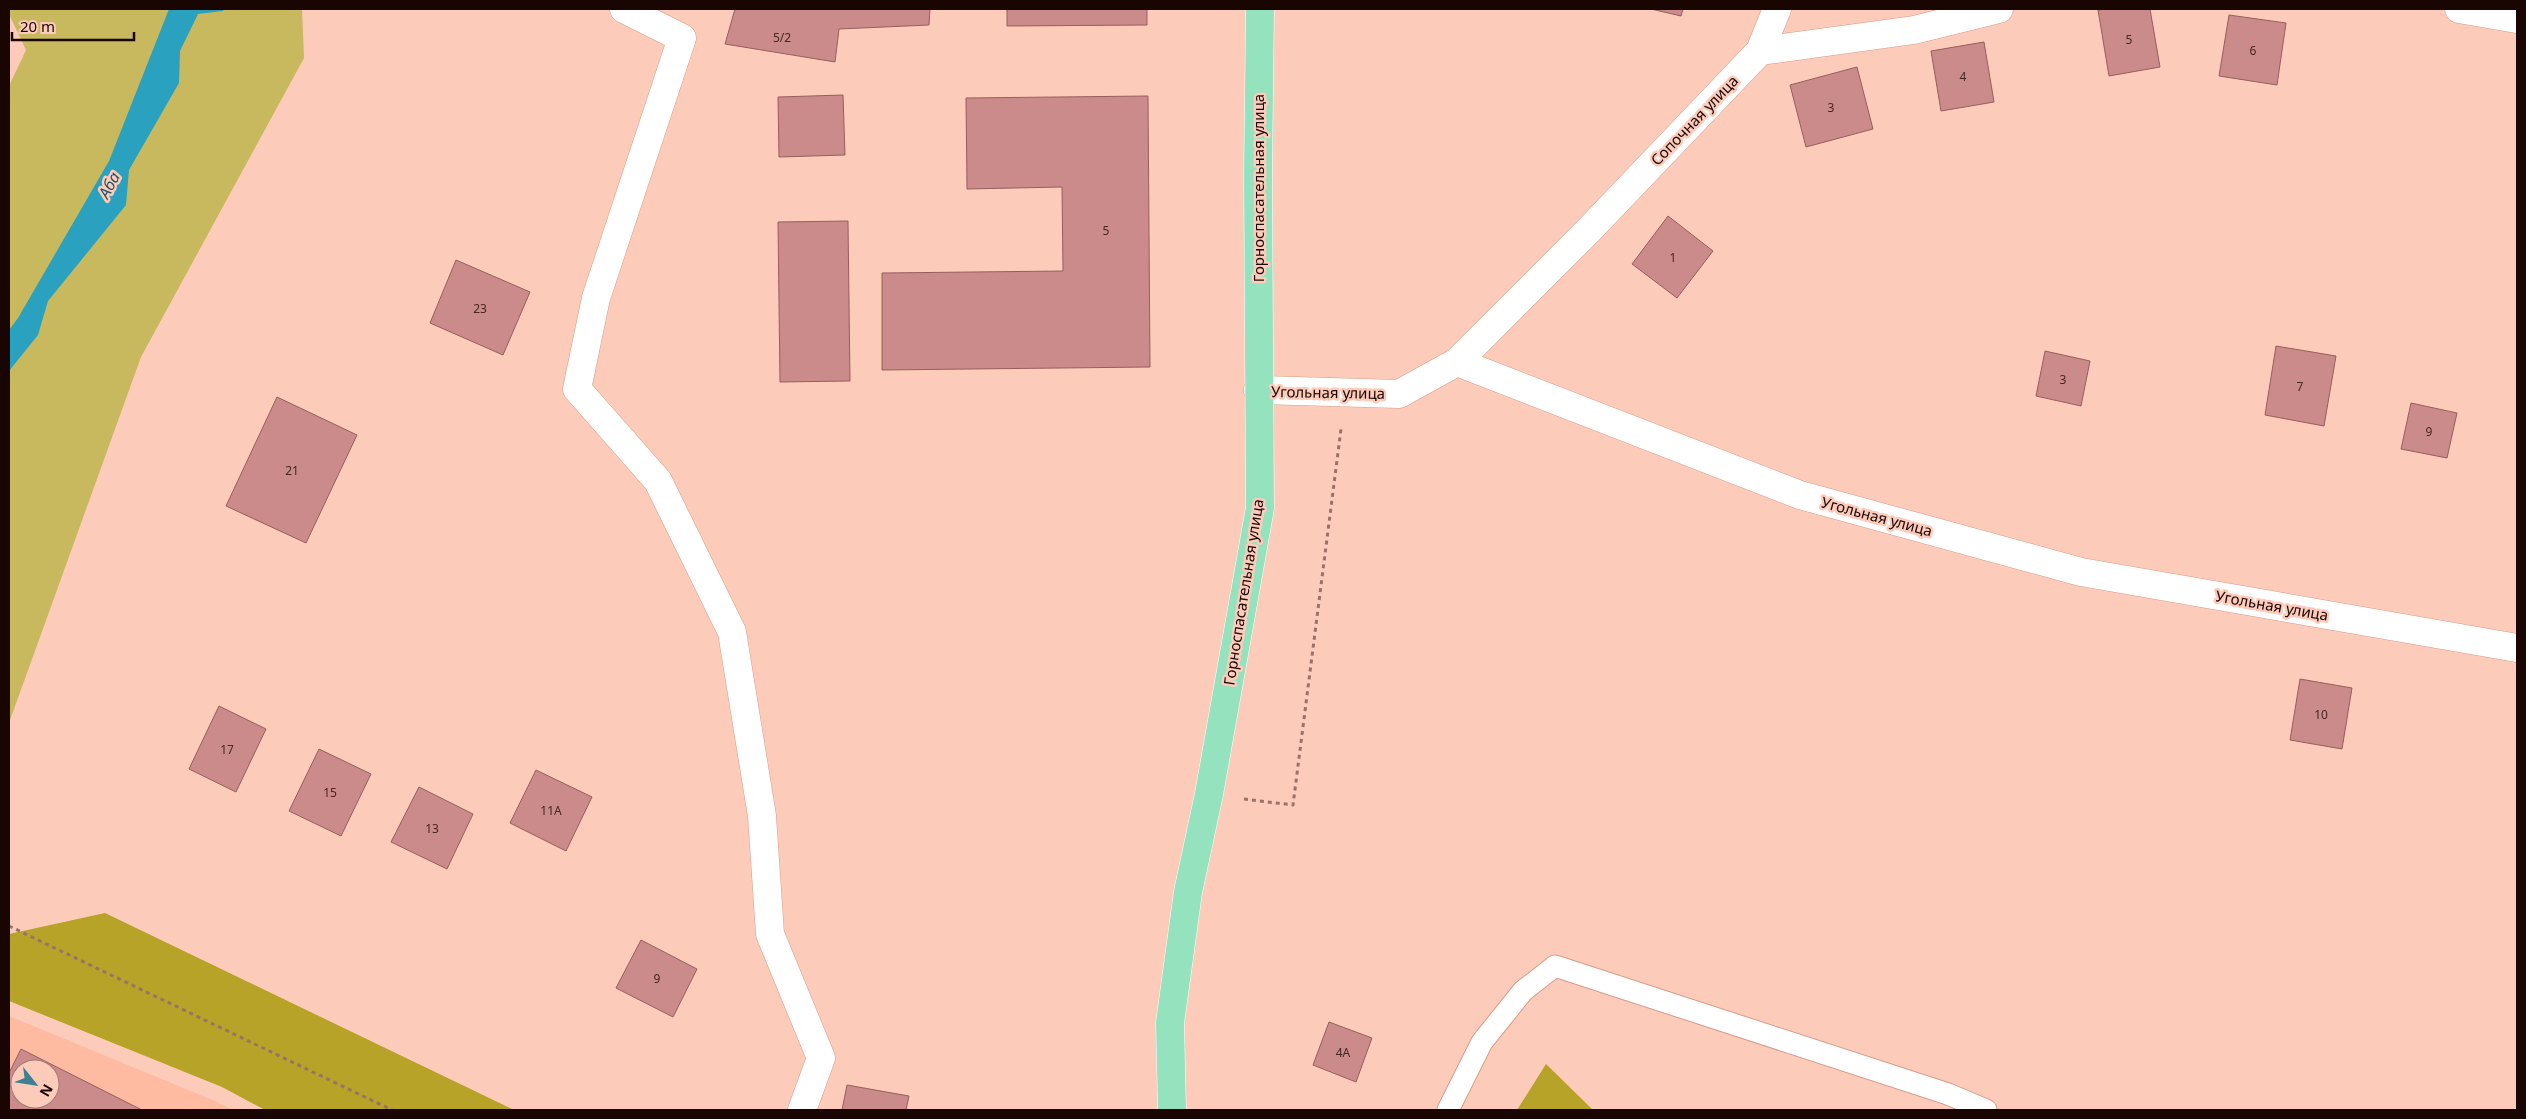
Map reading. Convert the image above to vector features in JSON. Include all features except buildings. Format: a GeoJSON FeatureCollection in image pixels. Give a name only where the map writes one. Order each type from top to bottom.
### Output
{"type":"FeatureCollection","features":[{"type":"Feature","properties":{"kind":"main road","name":"Горноспасательная улица"},"geometry":{"type":"LineString","coordinates":[[1172,1110],[1170,1023],[1188,892],[1208,794],[1260,508],[1258,390],[1260,9]]}},
{"type":"Feature","properties":{"kind":"street"},"geometry":{"type":"LineString","coordinates":[[624,9],[682,38],[596,298],[576,389],[658,481],[732,632],[762,816],[770,934],[820,1058],[802,1110]]}},
{"type":"Feature","properties":{"kind":"street"},"geometry":{"type":"LineString","coordinates":[[1777,9],[1760,51],[1914,30],[1999,9]]}},
{"type":"Feature","properties":{"kind":"street"},"geometry":{"type":"LineString","coordinates":[[2459,9],[2517,19]]}},
{"type":"Feature","properties":{"kind":"street","name":"Сопочная улица"},"geometry":{"type":"LineString","coordinates":[[1457,362],[1589,230],[1760,51]]}},
{"type":"Feature","properties":{"kind":"street","name":"Угольная улица"},"geometry":{"type":"LineString","coordinates":[[1258,390],[1399,394],[1457,362],[1800,495],[2071,570],[2517,648]]}},
{"type":"Feature","properties":{"kind":"lane"},"geometry":{"type":"LineString","coordinates":[[1448,1110],[1482,1042],[1523,991],[1555,966],[1948,1094],[1986,1110]]}},
{"type":"Feature","properties":{"kind":"path"},"geometry":{"type":"LineString","coordinates":[[1208,794],[1293,805],[1345,392]]}},
{"type":"Feature","properties":{"kind":"path"},"geometry":{"type":"LineString","coordinates":[[9,926],[392,1110]]}},
{"type":"Feature","properties":{"kind":"shaded area"},"geometry":{"type":"Polygon","coordinates":[[[9,9],[302,9],[304,58],[141,357],[9,723],[9,86],[26,50],[9,14],[9,9]]]}},
{"type":"Feature","properties":{"kind":"shaded area"},"geometry":{"type":"Polygon","coordinates":[[[105,913],[514,1110],[265,1110],[222,1087],[9,1001],[9,934],[105,913]]]}},
{"type":"Feature","properties":{"kind":"shaded area"},"geometry":{"type":"Polygon","coordinates":[[[9,1016],[215,1101],[233,1110],[9,1110],[9,1016]]]}},
{"type":"Feature","properties":{"kind":"shaded area"},"geometry":{"type":"Polygon","coordinates":[[[1546,1064],[1593,1110],[1517,1110],[1546,1064]]]}},
{"type":"Feature","properties":{"kind":"water","name":"Аба"},"geometry":{"type":"Polygon","coordinates":[[[169,9],[224,9],[223,11],[198,14],[180,51],[179,83],[129,170],[126,205],[48,301],[38,335],[9,371],[9,330],[18,318],[109,161],[169,9]]]}}]}
